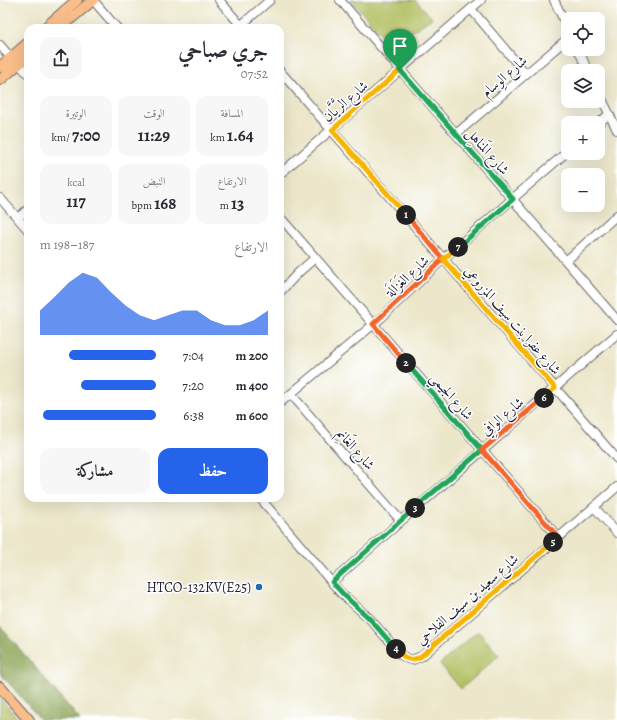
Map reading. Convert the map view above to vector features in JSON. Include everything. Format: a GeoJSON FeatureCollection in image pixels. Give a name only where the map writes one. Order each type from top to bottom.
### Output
{"type":"FeatureCollection","features":[{"type":"Feature","properties":{"kind":"main road"},"geometry":{"type":"LineString","coordinates":[[50,24],[77,0]]}},
{"type":"Feature","properties":{"kind":"main road"},"geometry":{"type":"LineString","coordinates":[[65,24],[93,0]]}},
{"type":"Feature","properties":{"kind":"main road"},"geometry":{"type":"LineString","coordinates":[[0,80],[24,49]]}},
{"type":"Feature","properties":{"kind":"main road"},"geometry":{"type":"LineString","coordinates":[[0,67],[24,58]]}},
{"type":"Feature","properties":{"kind":"main road"},"geometry":{"type":"LineString","coordinates":[[0,687],[29,720]]}},
{"type":"Feature","properties":{"kind":"street"},"geometry":{"type":"LineString","coordinates":[[93,0],[114,24]]}},
{"type":"Feature","properties":{"kind":"street"},"geometry":{"type":"LineString","coordinates":[[219,0],[239,24]]}},
{"type":"Feature","properties":{"kind":"street"},"geometry":{"type":"LineString","coordinates":[[244,24],[270,0]]}},
{"type":"Feature","properties":{"kind":"street","name":"شارع المَناهِل"},"geometry":{"type":"LineString","coordinates":[[340,0],[617,320]]}},
{"type":"Feature","properties":{"kind":"street","name":"شارع الرَّيَّان"},"geometry":{"type":"LineString","coordinates":[[284,171],[481,0]]}},
{"type":"Feature","properties":{"kind":"street"},"geometry":{"type":"LineString","coordinates":[[554,0],[561,14]]}},
{"type":"Feature","properties":{"kind":"street"},"geometry":{"type":"LineString","coordinates":[[471,9],[526,74]]}},
{"type":"Feature","properties":{"kind":"street","name":"شارع الوِسام"},"geometry":{"type":"LineString","coordinates":[[456,134],[561,44]]}},
{"type":"Feature","properties":{"kind":"street"},"geometry":{"type":"LineString","coordinates":[[0,45],[24,70]]}},
{"type":"Feature","properties":{"kind":"street","name":"شارع عفرا بنت سيف المزروعي"},"geometry":{"type":"LineString","coordinates":[[284,75],[617,459]]}},
{"type":"Feature","properties":{"kind":"street"},"geometry":{"type":"LineString","coordinates":[[605,106],[617,130]]}},
{"type":"Feature","properties":{"kind":"street"},"geometry":{"type":"LineString","coordinates":[[605,118],[609,114]]}},
{"type":"Feature","properties":{"kind":"street","name":"شارع الغَزَالَة"},"geometry":{"type":"LineString","coordinates":[[284,399],[373,324],[443,259],[561,157]]}},
{"type":"Feature","properties":{"kind":"street"},"geometry":{"type":"LineString","coordinates":[[0,198],[24,225]]}},
{"type":"Feature","properties":{"kind":"street"},"geometry":{"type":"LineString","coordinates":[[18,218],[24,213]]}},
{"type":"Feature","properties":{"kind":"street"},"geometry":{"type":"LineString","coordinates":[[566,261],[617,216]]}},
{"type":"Feature","properties":{"kind":"street","name":"شارع الجيمي"},"geometry":{"type":"LineString","coordinates":[[284,222],[558,537]]}},
{"type":"Feature","properties":{"kind":"street"},"geometry":{"type":"LineString","coordinates":[[284,288],[299,272],[316,258]]}},
{"type":"Feature","properties":{"kind":"street","name":"شارع الوافِي"},"geometry":{"type":"LineString","coordinates":[[332,582],[617,334]]}},
{"type":"Feature","properties":{"kind":"street","name":"شارع الغَانِم"},"geometry":{"type":"LineString","coordinates":[[291,394],[401,521]]}},
{"type":"Feature","properties":{"kind":"street","name":"شارع سعيد بن سيف الفلاحي"},"geometry":{"type":"LineString","coordinates":[[263,502],[345,596],[370,619],[401,655],[408,660],[412,660],[422,656],[617,487]]}},
{"type":"Feature","properties":{"kind":"street"},"geometry":{"type":"LineString","coordinates":[[594,507],[617,534]]}},
{"type":"Feature","properties":{"kind":"green space"},"geometry":{"type":"Polygon","coordinates":[[[351,0],[415,0],[432,18],[391,45],[351,0]]]}},
{"type":"Feature","properties":{"kind":"green space"},"geometry":{"type":"Polygon","coordinates":[[[0,626],[80,720],[41,720],[0,673],[0,626]]]}},
{"type":"Feature","properties":{"kind":"green space"},"geometry":{"type":"Polygon","coordinates":[[[478,631],[499,655],[461,689],[440,664],[478,631]]]}},
{"type":"Feature","properties":{"kind":"green space"},"geometry":{"type":"Polygon","coordinates":[[[0,698],[19,720],[0,720],[0,698]]]}},
{"type":"Feature","properties":{"kind":"place","name":"HTCO-132KV(E25)"},"geometry":{"type":"Point","coordinates":[259,587]}},
{"type":"Feature","properties":{"kind":"route"},"geometry":{"type":"LineString","coordinates":[[400,70],[332,130],[443,259],[373,324],[482,450],[332,582],[349,601],[370,619],[404,658],[412,660],[422,656],[558,537],[482,450],[555,388],[443,259],[513,199],[400,70]]}}]}
